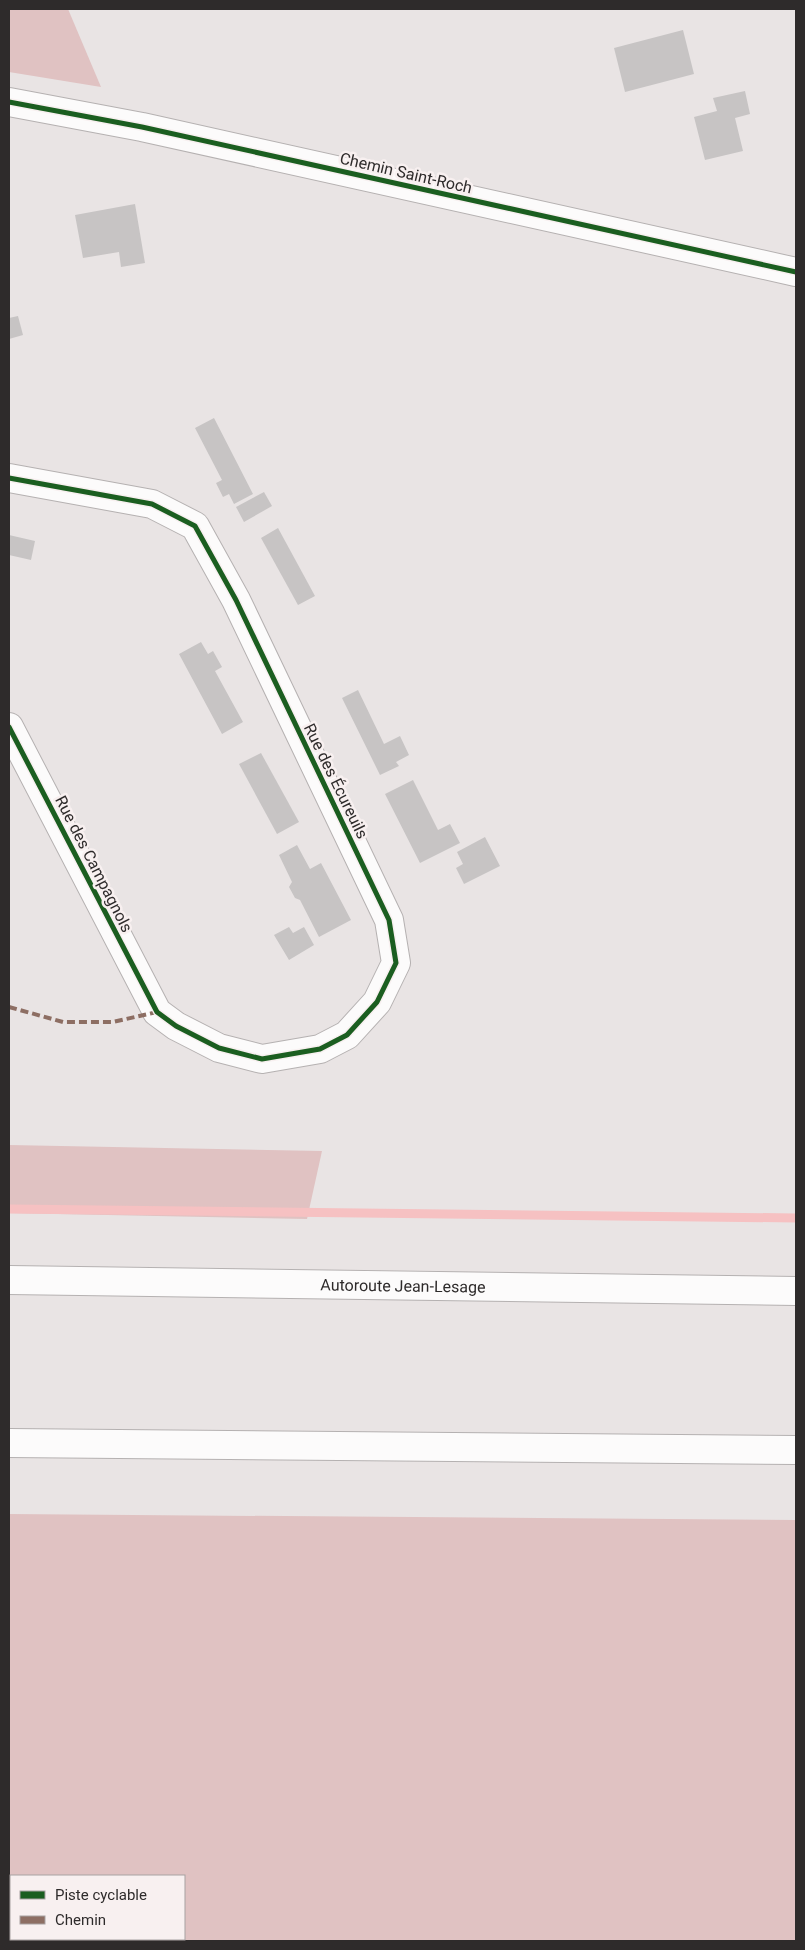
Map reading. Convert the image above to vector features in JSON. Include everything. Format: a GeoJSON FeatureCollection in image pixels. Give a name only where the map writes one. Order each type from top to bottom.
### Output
{"type":"FeatureCollection","features":[{"type":"Feature","properties":{"kind":"main road","name":"Chemin Saint-Roch"},"geometry":{"type":"LineString","coordinates":[[9,102],[142,128],[796,272]]}},
{"type":"Feature","properties":{"kind":"main road","name":"Rue des Écureuils"},"geometry":{"type":"LineString","coordinates":[[9,478],[152,504],[195,526],[236,600],[389,920],[396,962],[377,1002],[347,1035],[320,1049],[262,1059],[219,1048],[176,1026],[157,1012]]}},
{"type":"Feature","properties":{"kind":"main road","name":"Rue des Campagnols"},"geometry":{"type":"LineString","coordinates":[[9,727],[157,1012]]}},
{"type":"Feature","properties":{"kind":"main road","name":"Autoroute Jean-Lesage"},"geometry":{"type":"LineString","coordinates":[[9,1280],[796,1291]]}},
{"type":"Feature","properties":{"kind":"main road"},"geometry":{"type":"LineString","coordinates":[[9,1443],[796,1450]]}},
{"type":"Feature","properties":{"kind":"shaded area"},"geometry":{"type":"Polygon","coordinates":[[[9,9],[68,9],[101,87],[9,72],[9,9]]]}},
{"type":"Feature","properties":{"kind":"shaded area"},"geometry":{"type":"Polygon","coordinates":[[[9,1145],[322,1151],[307,1219],[9,1213],[9,1145]]]}},
{"type":"Feature","properties":{"kind":"shaded area"},"geometry":{"type":"Polygon","coordinates":[[[9,1514],[796,1520],[796,1941],[9,1941],[9,1514]]]}},
{"type":"Feature","properties":{"kind":"building"},"geometry":{"type":"Polygon","coordinates":[[[683,30],[694,74],[625,92],[614,48],[683,30]]]}},
{"type":"Feature","properties":{"kind":"building"},"geometry":{"type":"Polygon","coordinates":[[[745,91],[750,114],[735,118],[743,151],[705,160],[694,117],[717,111],[713,98],[745,91]]]}},
{"type":"Feature","properties":{"kind":"building"},"geometry":{"type":"Polygon","coordinates":[[[135,204],[145,263],[121,267],[119,252],[83,258],[75,215],[135,204]]]}},
{"type":"Feature","properties":{"kind":"building"},"geometry":{"type":"Polygon","coordinates":[[[18,316],[23,335],[9,339],[9,318],[18,316]]]}},
{"type":"Feature","properties":{"kind":"building"},"geometry":{"type":"Polygon","coordinates":[[[214,418],[253,494],[234,504],[229,494],[223,497],[216,483],[222,480],[195,428],[214,418]]]}},
{"type":"Feature","properties":{"kind":"building"},"geometry":{"type":"Polygon","coordinates":[[[264,492],[272,506],[244,522],[236,507],[264,492]]]}},
{"type":"Feature","properties":{"kind":"building"},"geometry":{"type":"Polygon","coordinates":[[[278,528],[315,596],[298,605],[261,538],[278,528]]]}},
{"type":"Feature","properties":{"kind":"building"},"geometry":{"type":"Polygon","coordinates":[[[9,535],[35,541],[31,560],[9,555],[9,535]]]}},
{"type":"Feature","properties":{"kind":"building"},"geometry":{"type":"Polygon","coordinates":[[[201,642],[208,654],[213,651],[222,667],[215,671],[243,722],[222,734],[179,654],[201,642]]]}},
{"type":"Feature","properties":{"kind":"building"},"geometry":{"type":"Polygon","coordinates":[[[358,690],[384,744],[400,736],[409,755],[396,762],[399,766],[380,775],[342,698],[358,690]]]}},
{"type":"Feature","properties":{"kind":"building"},"geometry":{"type":"Polygon","coordinates":[[[261,753],[299,822],[277,834],[239,764],[261,753]]]}},
{"type":"Feature","properties":{"kind":"building"},"geometry":{"type":"Polygon","coordinates":[[[413,780],[438,830],[450,824],[460,843],[420,863],[385,794],[413,780]]]}},
{"type":"Feature","properties":{"kind":"building"},"geometry":{"type":"Polygon","coordinates":[[[485,837],[500,866],[464,884],[456,868],[463,864],[457,852],[485,837]]]}},
{"type":"Feature","properties":{"kind":"building"},"geometry":{"type":"Polygon","coordinates":[[[297,845],[310,869],[321,863],[351,920],[319,937],[300,900],[295,898],[289,887],[292,882],[279,855],[297,845]]]}},
{"type":"Feature","properties":{"kind":"building"},"geometry":{"type":"Polygon","coordinates":[[[289,927],[293,933],[304,927],[314,945],[289,960],[274,935],[289,927]]]}},
{"type":"Feature","properties":{"kind":"waterway"},"geometry":{"type":"LineString","coordinates":[[9,1209],[796,1218]]}},
{"type":"Feature","properties":{"kind":"marked path"},"geometry":{"type":"LineString","coordinates":[[9,1007],[63,1022],[113,1022],[157,1012]]}},
{"type":"Feature","properties":{"kind":"cycle path"},"geometry":{"type":"LineString","coordinates":[[9,102],[142,127],[796,272]]}},
{"type":"Feature","properties":{"kind":"cycle path"},"geometry":{"type":"LineString","coordinates":[[9,478],[152,504],[195,526],[236,600],[389,920],[396,963],[377,1002],[347,1035],[320,1049],[262,1059],[219,1048],[176,1026],[157,1012],[9,727]]}}]}
